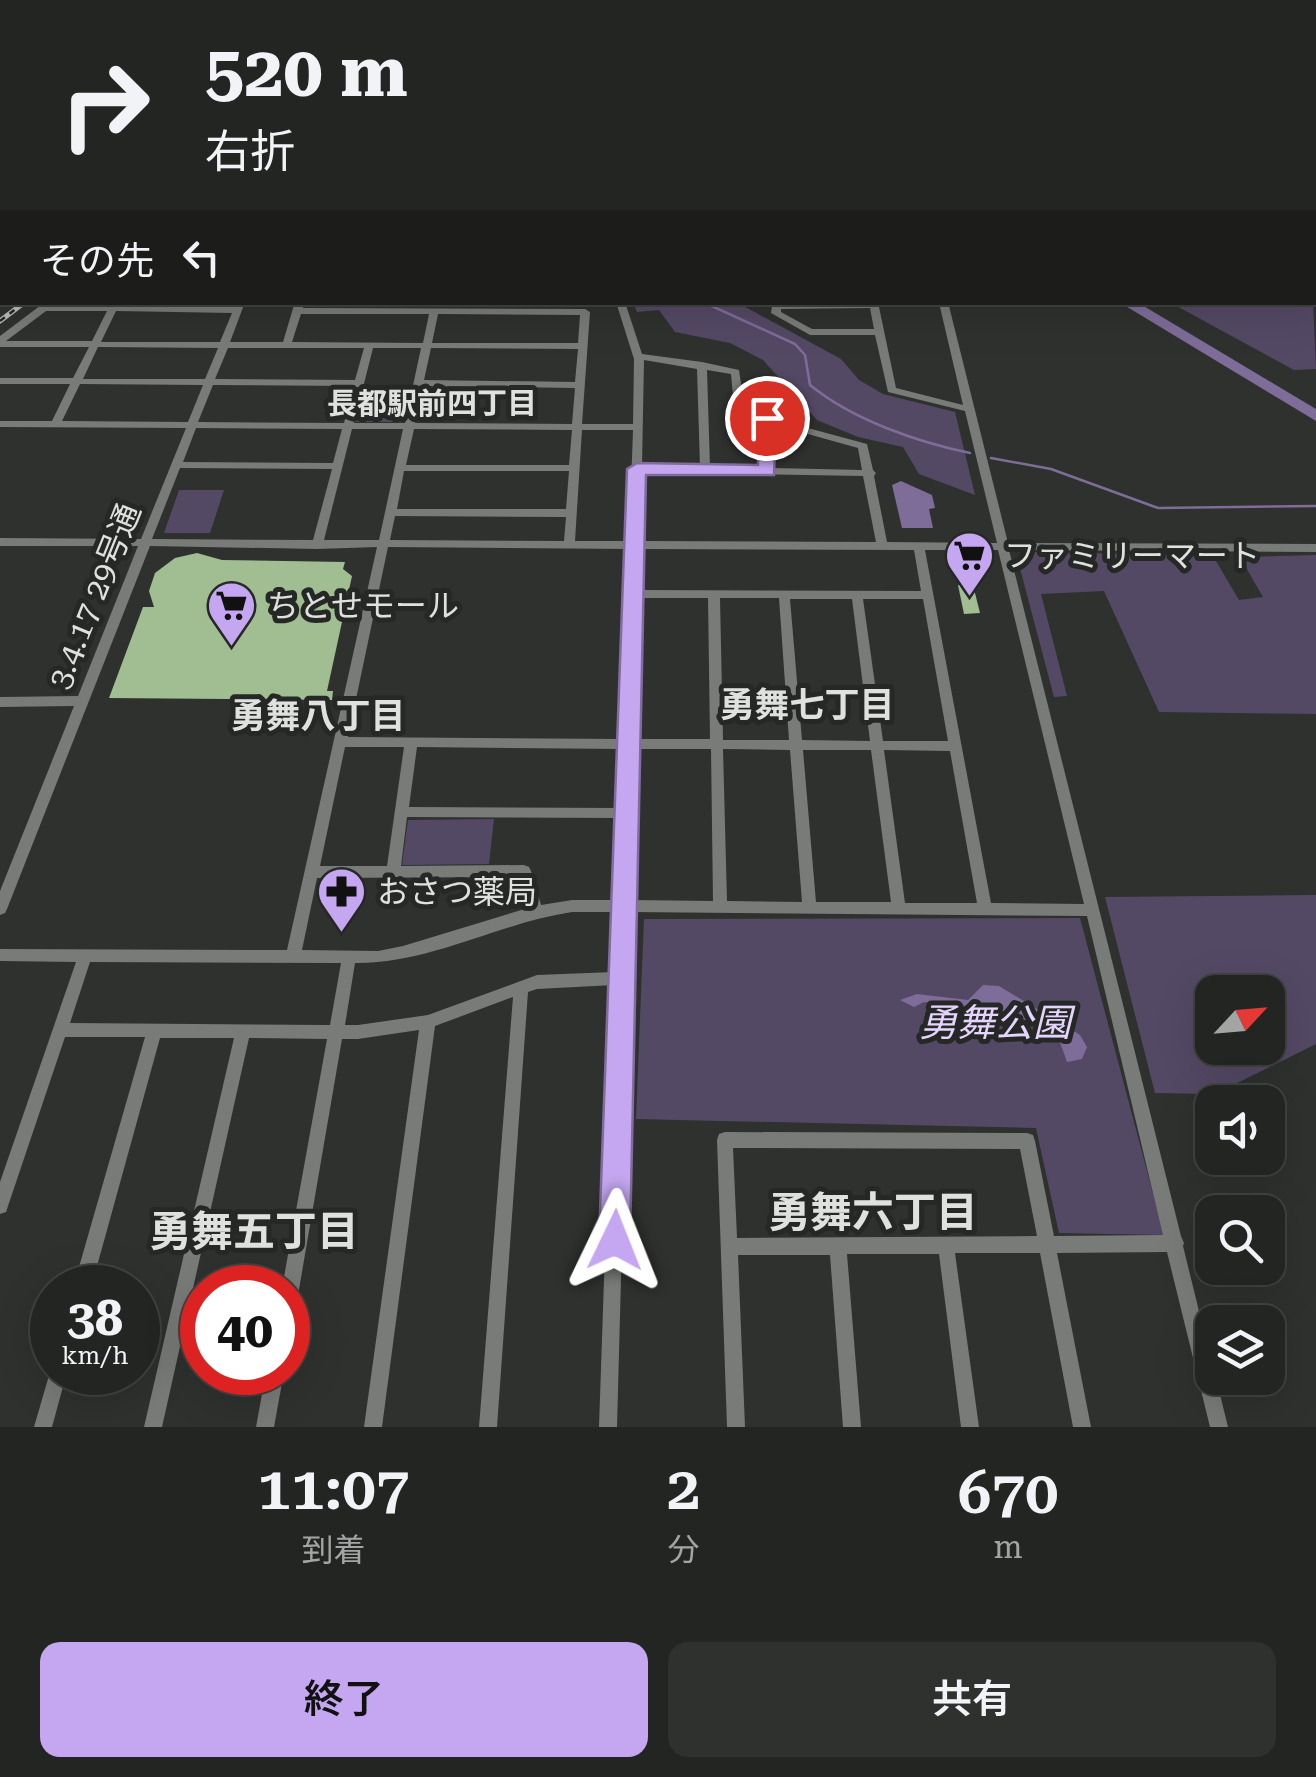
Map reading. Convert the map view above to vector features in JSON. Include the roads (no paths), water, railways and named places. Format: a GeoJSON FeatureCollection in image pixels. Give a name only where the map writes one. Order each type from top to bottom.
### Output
{"type":"FeatureCollection","features":[{"type":"Feature","properties":{"kind":"street"},"geometry":{"type":"LineString","coordinates":[[0,342],[48,305],[239,306]]}},
{"type":"Feature","properties":{"kind":"street"},"geometry":{"type":"LineString","coordinates":[[55,424],[114,305]]}},
{"type":"Feature","properties":{"kind":"street"},"geometry":{"type":"LineString","coordinates":[[608,1427],[638,427],[638,356],[621,305]]}},
{"type":"Feature","properties":{"kind":"street"},"geometry":{"type":"LineString","coordinates":[[879,332],[810,332],[776,314],[776,306],[874,305],[891,390],[969,408]]}},
{"type":"Feature","properties":{"kind":"street"},"geometry":{"type":"LineString","coordinates":[[943,305],[1219,1427]]}},
{"type":"Feature","properties":{"kind":"street","name":"3.4.17 29号通"},"geometry":{"type":"LineString","coordinates":[[0,909],[239,306]]}},
{"type":"Feature","properties":{"kind":"street"},"geometry":{"type":"LineString","coordinates":[[286,346],[299,307],[586,312],[569,546]]}},
{"type":"Feature","properties":{"kind":"street"},"geometry":{"type":"LineString","coordinates":[[292,958],[434,312]]}},
{"type":"Feature","properties":{"kind":"street"},"geometry":{"type":"LineString","coordinates":[[0,342],[584,346]]}},
{"type":"Feature","properties":{"kind":"street"},"geometry":{"type":"LineString","coordinates":[[317,544],[369,346]]}},
{"type":"Feature","properties":{"kind":"street"},"geometry":{"type":"LineString","coordinates":[[638,356],[736,372],[739,406],[767,418],[858,443],[867,451],[882,547]]}},
{"type":"Feature","properties":{"kind":"street"},"geometry":{"type":"LineString","coordinates":[[702,365],[705,470]]}},
{"type":"Feature","properties":{"kind":"street"},"geometry":{"type":"LineString","coordinates":[[0,381],[358,383]]}},
{"type":"Feature","properties":{"kind":"street"},"geometry":{"type":"LineString","coordinates":[[418,383],[579,384]]}},
{"type":"Feature","properties":{"kind":"street"},"geometry":{"type":"LineString","coordinates":[[767,418],[768,471]]}},
{"type":"Feature","properties":{"kind":"street"},"geometry":{"type":"LineString","coordinates":[[0,424],[638,427]]}},
{"type":"Feature","properties":{"kind":"street"},"geometry":{"type":"LineString","coordinates":[[176,465],[336,466]]}},
{"type":"Feature","properties":{"kind":"street"},"geometry":{"type":"LineString","coordinates":[[400,468],[574,468]]}},
{"type":"Feature","properties":{"kind":"street"},"geometry":{"type":"LineString","coordinates":[[637,469],[871,472]]}},
{"type":"Feature","properties":{"kind":"street"},"geometry":{"type":"LineString","coordinates":[[390,512],[571,513]]}},
{"type":"Feature","properties":{"kind":"street"},"geometry":{"type":"LineString","coordinates":[[0,542],[1316,548]]}},
{"type":"Feature","properties":{"kind":"street"},"geometry":{"type":"LineString","coordinates":[[919,547],[985,909]]}},
{"type":"Feature","properties":{"kind":"street"},"geometry":{"type":"LineString","coordinates":[[634,594],[928,596]]}},
{"type":"Feature","properties":{"kind":"street"},"geometry":{"type":"LineString","coordinates":[[714,594],[720,907]]}},
{"type":"Feature","properties":{"kind":"street"},"geometry":{"type":"LineString","coordinates":[[784,595],[809,908]]}},
{"type":"Feature","properties":{"kind":"street"},"geometry":{"type":"LineString","coordinates":[[856,595],[899,908]]}},
{"type":"Feature","properties":{"kind":"street"},"geometry":{"type":"LineString","coordinates":[[0,702],[82,701]]}},
{"type":"Feature","properties":{"kind":"street"},"geometry":{"type":"LineString","coordinates":[[340,742],[955,746]]}},
{"type":"Feature","properties":{"kind":"street"},"geometry":{"type":"LineString","coordinates":[[393,871],[411,742]]}},
{"type":"Feature","properties":{"kind":"street"},"geometry":{"type":"LineString","coordinates":[[401,812],[628,814]]}},
{"type":"Feature","properties":{"kind":"street"},"geometry":{"type":"LineString","coordinates":[[312,872],[524,871],[536,910]]}},
{"type":"Feature","properties":{"kind":"street"},"geometry":{"type":"LineString","coordinates":[[0,954],[349,958],[430,948],[536,910],[626,906],[1092,910]]}},
{"type":"Feature","properties":{"kind":"street"},"geometry":{"type":"LineString","coordinates":[[0,1206],[85,956]]}},
{"type":"Feature","properties":{"kind":"street"},"geometry":{"type":"LineString","coordinates":[[294,1265],[349,958]]}},
{"type":"Feature","properties":{"kind":"street"},"geometry":{"type":"LineString","coordinates":[[60,1030],[336,1032],[428,1022],[521,988],[560,979],[624,978]]}},
{"type":"Feature","properties":{"kind":"street"},"geometry":{"type":"LineString","coordinates":[[488,1427],[521,988]]}},
{"type":"Feature","properties":{"kind":"street"},"geometry":{"type":"LineString","coordinates":[[373,1427],[428,1022]]}},
{"type":"Feature","properties":{"kind":"street"},"geometry":{"type":"LineString","coordinates":[[88,1265],[154,1031]]}},
{"type":"Feature","properties":{"kind":"street"},"geometry":{"type":"LineString","coordinates":[[153,1427],[243,1032]]}},
{"type":"Feature","properties":{"kind":"street"},"geometry":{"type":"LineString","coordinates":[[736,1427],[724,1140],[1026,1140],[1082,1427]]}},
{"type":"Feature","properties":{"kind":"street"},"geometry":{"type":"LineString","coordinates":[[729,1247],[1176,1243]]}},
{"type":"Feature","properties":{"kind":"street"},"geometry":{"type":"LineString","coordinates":[[838,1246],[852,1427]]}},
{"type":"Feature","properties":{"kind":"street"},"geometry":{"type":"LineString","coordinates":[[946,1246],[970,1427]]}},
{"type":"Feature","properties":{"kind":"street"},"geometry":{"type":"LineString","coordinates":[[43,1427],[52,1395]]}},
{"type":"Feature","properties":{"kind":"street"},"geometry":{"type":"LineString","coordinates":[[265,1427],[271,1395]]}},
{"type":"Feature","properties":{"kind":"waterway"},"geometry":{"type":"LineString","coordinates":[[710,305],[795,344],[805,355],[810,385],[846,409],[907,436],[970,453]]}},
{"type":"Feature","properties":{"kind":"waterway"},"geometry":{"type":"LineString","coordinates":[[1131,305],[1316,416]]}},
{"type":"Feature","properties":{"kind":"waterway"},"geometry":{"type":"LineString","coordinates":[[991,458],[1051,469],[1158,508],[1316,506]]}},
{"type":"Feature","properties":{"kind":"railway"},"geometry":{"type":"LineString","coordinates":[[0,321],[21,305]]}},
{"type":"Feature","properties":{"kind":"place","name":"ファミリーマート"},"geometry":{"type":"Point","coordinates":[969,598]}},
{"type":"Feature","properties":{"kind":"place","name":"ちとせモール"},"geometry":{"type":"Point","coordinates":[232,648]}},
{"type":"Feature","properties":{"kind":"place","name":"おさつ薬局"},"geometry":{"type":"Point","coordinates":[342,934]}},
{"type":"Feature","properties":{"kind":"district","name":"長都駅前四丁目"},"geometry":{"type":"Point","coordinates":[432,403]}},
{"type":"Feature","properties":{"kind":"district","name":"勇舞七丁目"},"geometry":{"type":"Point","coordinates":[807,705]}},
{"type":"Feature","properties":{"kind":"district","name":"勇舞八丁目"},"geometry":{"type":"Point","coordinates":[318,716]}},
{"type":"Feature","properties":{"kind":"district","name":"勇舞六丁目"},"geometry":{"type":"Point","coordinates":[873,1212]}},
{"type":"Feature","properties":{"kind":"district","name":"勇舞五丁目"},"geometry":{"type":"Point","coordinates":[254,1231]}},
{"type":"Feature","properties":{"kind":"park label","name":"勇舞公園"},"geometry":{"type":"Point","coordinates":[995,1023]}}]}
